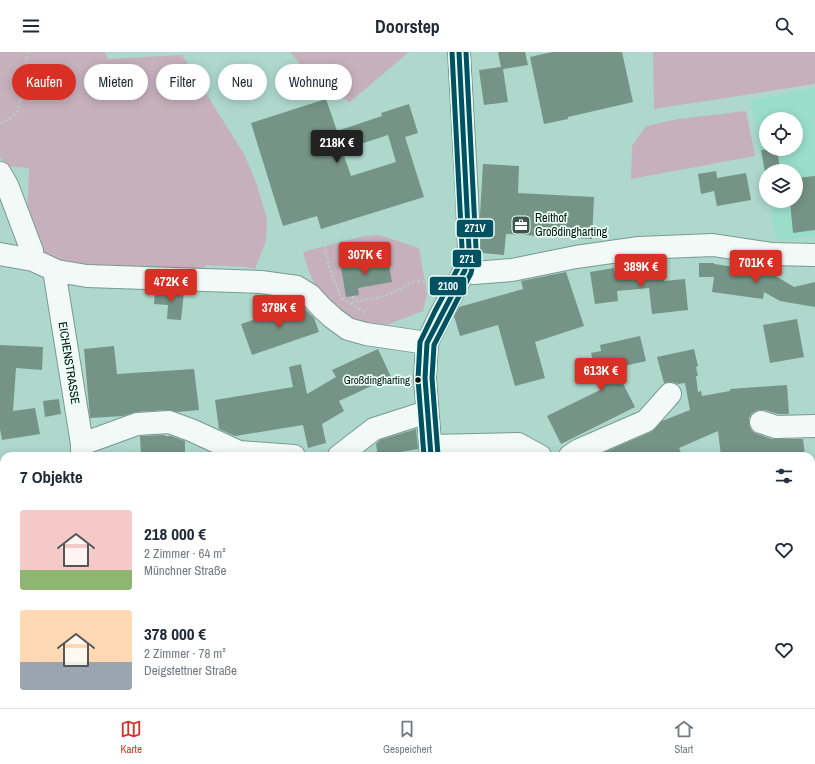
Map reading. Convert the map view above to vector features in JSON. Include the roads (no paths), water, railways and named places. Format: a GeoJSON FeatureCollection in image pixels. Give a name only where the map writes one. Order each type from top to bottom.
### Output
{"type":"FeatureCollection","features":[{"type":"Feature","properties":{"kind":"street"},"geometry":{"type":"LineString","coordinates":[[459,52],[469,248],[465,270],[427,343],[425,378],[431,451],[518,444],[533,452]]}},
{"type":"Feature","properties":{"kind":"street"},"geometry":{"type":"LineString","coordinates":[[0,173],[7,186],[32,251],[33,260]]}},
{"type":"Feature","properties":{"kind":"street"},"geometry":{"type":"LineString","coordinates":[[465,270],[474,273],[512,270],[576,257],[631,249],[684,246],[713,245],[772,254],[815,256]]}},
{"type":"Feature","properties":{"kind":"street"},"geometry":{"type":"LineString","coordinates":[[0,254],[33,260],[57,271],[87,276],[261,282],[297,287],[310,295],[322,308],[348,329],[366,334],[427,343]]}},
{"type":"Feature","properties":{"kind":"street","name":"EICHENSTRASSE"},"geometry":{"type":"LineString","coordinates":[[57,271],[55,276],[82,450]]}},
{"type":"Feature","properties":{"kind":"street"},"geometry":{"type":"LineString","coordinates":[[576,452],[646,421],[670,394]]}},
{"type":"Feature","properties":{"kind":"street"},"geometry":{"type":"LineString","coordinates":[[344,452],[374,429],[427,412]]}},
{"type":"Feature","properties":{"kind":"street"},"geometry":{"type":"LineString","coordinates":[[82,450],[137,424],[169,422],[191,430],[239,452]]}},
{"type":"Feature","properties":{"kind":"street"},"geometry":{"type":"LineString","coordinates":[[761,422],[776,427],[815,426]]}},
{"type":"Feature","properties":{"kind":"place","name":"Reithof Großdingharting"},"geometry":{"type":"Point","coordinates":[521,225]}},
{"type":"Feature","properties":{"kind":"place","name":"Großdingharting"},"geometry":{"type":"Point","coordinates":[418,380]}}]}
